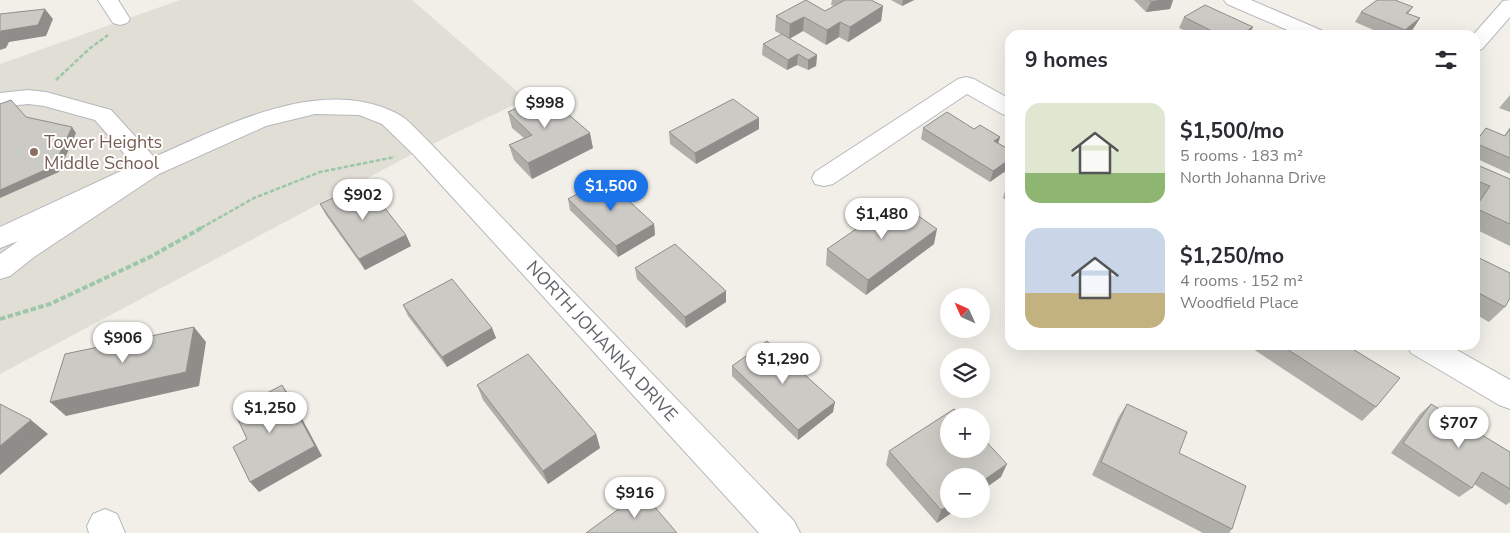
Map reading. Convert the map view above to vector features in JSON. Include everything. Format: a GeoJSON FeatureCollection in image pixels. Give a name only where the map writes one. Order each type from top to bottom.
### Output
{"type":"FeatureCollection","features":[{"type":"Feature","properties":{"kind":"street"},"geometry":{"type":"LineString","coordinates":[[108,0],[120,19]]}},
{"type":"Feature","properties":{"kind":"street"},"geometry":{"type":"LineString","coordinates":[[1234,0],[1304,30]]}},
{"type":"Feature","properties":{"kind":"street"},"geometry":{"type":"LineString","coordinates":[[1480,39],[1510,5]]}},
{"type":"Feature","properties":{"kind":"street"},"geometry":{"type":"LineString","coordinates":[[824,178],[966,84],[1005,106]]}},
{"type":"Feature","properties":{"kind":"street"},"geometry":{"type":"LineString","coordinates":[[0,100],[28,97],[46,99],[103,115],[150,168]]}},
{"type":"Feature","properties":{"kind":"street","name":"NORTH JOHANNA DRIVE"},"geometry":{"type":"LineString","coordinates":[[150,168],[258,121],[315,107],[362,108],[390,119],[422,149],[782,533]]}},
{"type":"Feature","properties":{"kind":"street"},"geometry":{"type":"LineString","coordinates":[[0,238],[150,168]]}},
{"type":"Feature","properties":{"kind":"street"},"geometry":{"type":"LineString","coordinates":[[0,269],[24,250],[150,168]]}},
{"type":"Feature","properties":{"kind":"street"},"geometry":{"type":"LineString","coordinates":[[1431,350],[1510,396]]}},
{"type":"Feature","properties":{"kind":"path"},"geometry":{"type":"LineString","coordinates":[[50,85],[88,49],[113,31],[112,24],[120,19]]}},
{"type":"Feature","properties":{"kind":"path"},"geometry":{"type":"LineString","coordinates":[[0,319],[50,304],[152,256],[254,198],[320,172],[422,149]]}},
{"type":"Feature","properties":{"kind":"shaded area"},"geometry":{"type":"Polygon","coordinates":[[[180,0],[412,0],[526,99],[422,149],[0,374],[0,64],[180,0]]]}},
{"type":"Feature","properties":{"kind":"building"},"geometry":{"type":"Polygon","coordinates":[[[806,0],[825,11],[845,0],[871,0],[883,6],[850,27],[840,22],[827,30],[804,17],[790,24],[776,16],[806,0]]]}},
{"type":"Feature","properties":{"kind":"building"},"geometry":{"type":"Polygon","coordinates":[[[1377,0],[1395,0],[1413,7],[1406,13],[1420,18],[1405,30],[1361,12],[1377,0]]]}},
{"type":"Feature","properties":{"kind":"building"},"geometry":{"type":"Polygon","coordinates":[[[1205,5],[1253,27],[1248,30],[1210,30],[1184,17],[1205,5]]]}},
{"type":"Feature","properties":{"kind":"building"},"geometry":{"type":"Polygon","coordinates":[[[45,9],[38,25],[1,31],[0,33],[0,14],[45,9]]]}},
{"type":"Feature","properties":{"kind":"building"},"geometry":{"type":"Polygon","coordinates":[[[782,34],[817,55],[808,60],[798,54],[788,60],[763,44],[782,34]]]}},
{"type":"Feature","properties":{"kind":"building"},"geometry":{"type":"Polygon","coordinates":[[[546,95],[590,133],[528,163],[509,145],[532,135],[508,112],[546,95]]]}},
{"type":"Feature","properties":{"kind":"building"},"geometry":{"type":"Polygon","coordinates":[[[733,99],[759,118],[695,153],[669,132],[733,99]]]}},
{"type":"Feature","properties":{"kind":"building","name":"Tower Heights Middle School"},"geometry":{"type":"Polygon","coordinates":[[[11,100],[26,117],[72,127],[54,166],[0,190],[0,104],[11,100]]]}},
{"type":"Feature","properties":{"kind":"building"},"geometry":{"type":"Polygon","coordinates":[[[947,112],[974,129],[980,125],[1000,137],[994,141],[1005,147],[1005,163],[993,171],[923,128],[947,112]]]}},
{"type":"Feature","properties":{"kind":"building"},"geometry":{"type":"Polygon","coordinates":[[[1486,128],[1505,136],[1510,129],[1510,158],[1480,145],[1480,136],[1486,128]]]}},
{"type":"Feature","properties":{"kind":"building"},"geometry":{"type":"Polygon","coordinates":[[[1480,166],[1510,179],[1510,224],[1480,210],[1480,201],[1490,186],[1480,182],[1480,166]]]}},
{"type":"Feature","properties":{"kind":"building"},"geometry":{"type":"Polygon","coordinates":[[[605,179],[654,224],[616,246],[568,199],[605,179]]]}},
{"type":"Feature","properties":{"kind":"building"},"geometry":{"type":"Polygon","coordinates":[[[365,183],[406,235],[359,259],[320,204],[365,183]]]}},
{"type":"Feature","properties":{"kind":"building"},"geometry":{"type":"Polygon","coordinates":[[[897,201],[937,229],[868,280],[827,249],[897,201]]]}},
{"type":"Feature","properties":{"kind":"building"},"geometry":{"type":"Polygon","coordinates":[[[675,244],[726,291],[685,317],[635,268],[675,244]]]}},
{"type":"Feature","properties":{"kind":"building"},"geometry":{"type":"Polygon","coordinates":[[[1480,258],[1510,273],[1510,298],[1505,307],[1480,294],[1480,258]]]}},
{"type":"Feature","properties":{"kind":"building"},"geometry":{"type":"Polygon","coordinates":[[[452,279],[492,328],[442,357],[403,305],[452,279]]]}},
{"type":"Feature","properties":{"kind":"building"},"geometry":{"type":"Polygon","coordinates":[[[194,327],[186,372],[50,402],[65,354],[194,327]]]}},
{"type":"Feature","properties":{"kind":"building"},"geometry":{"type":"Polygon","coordinates":[[[767,341],[835,402],[798,430],[732,366],[767,341]]]}},
{"type":"Feature","properties":{"kind":"building"},"geometry":{"type":"Polygon","coordinates":[[[1289,350],[1354,350],[1400,378],[1376,407],[1289,350]]]}},
{"type":"Feature","properties":{"kind":"building"},"geometry":{"type":"Polygon","coordinates":[[[528,354],[596,434],[543,471],[477,385],[528,354]]]}},
{"type":"Feature","properties":{"kind":"building"},"geometry":{"type":"Polygon","coordinates":[[[282,385],[315,446],[250,482],[233,447],[247,439],[234,411],[282,385]]]}},
{"type":"Feature","properties":{"kind":"building"},"geometry":{"type":"Polygon","coordinates":[[[0,404],[31,420],[0,446],[0,404]]]}},
{"type":"Feature","properties":{"kind":"building"},"geometry":{"type":"Polygon","coordinates":[[[1127,404],[1187,432],[1179,453],[1246,486],[1232,529],[1101,462],[1127,404]]]}},
{"type":"Feature","properties":{"kind":"building"},"geometry":{"type":"Polygon","coordinates":[[[1431,404],[1510,452],[1510,489],[1482,472],[1472,488],[1403,443],[1431,404]]]}},
{"type":"Feature","properties":{"kind":"building"},"geometry":{"type":"Polygon","coordinates":[[[940,418],[940,458],[990,458],[990,446],[1007,464],[990,476],[990,468],[940,468],[940,509],[889,451],[940,418]]]}},
{"type":"Feature","properties":{"kind":"building"},"geometry":{"type":"Polygon","coordinates":[[[642,492],[677,533],[586,533],[642,492]]]}},
{"type":"Feature","properties":{"kind":"place","name":"Tower Heights Middle School"},"geometry":{"type":"Point","coordinates":[34,152]}}]}
